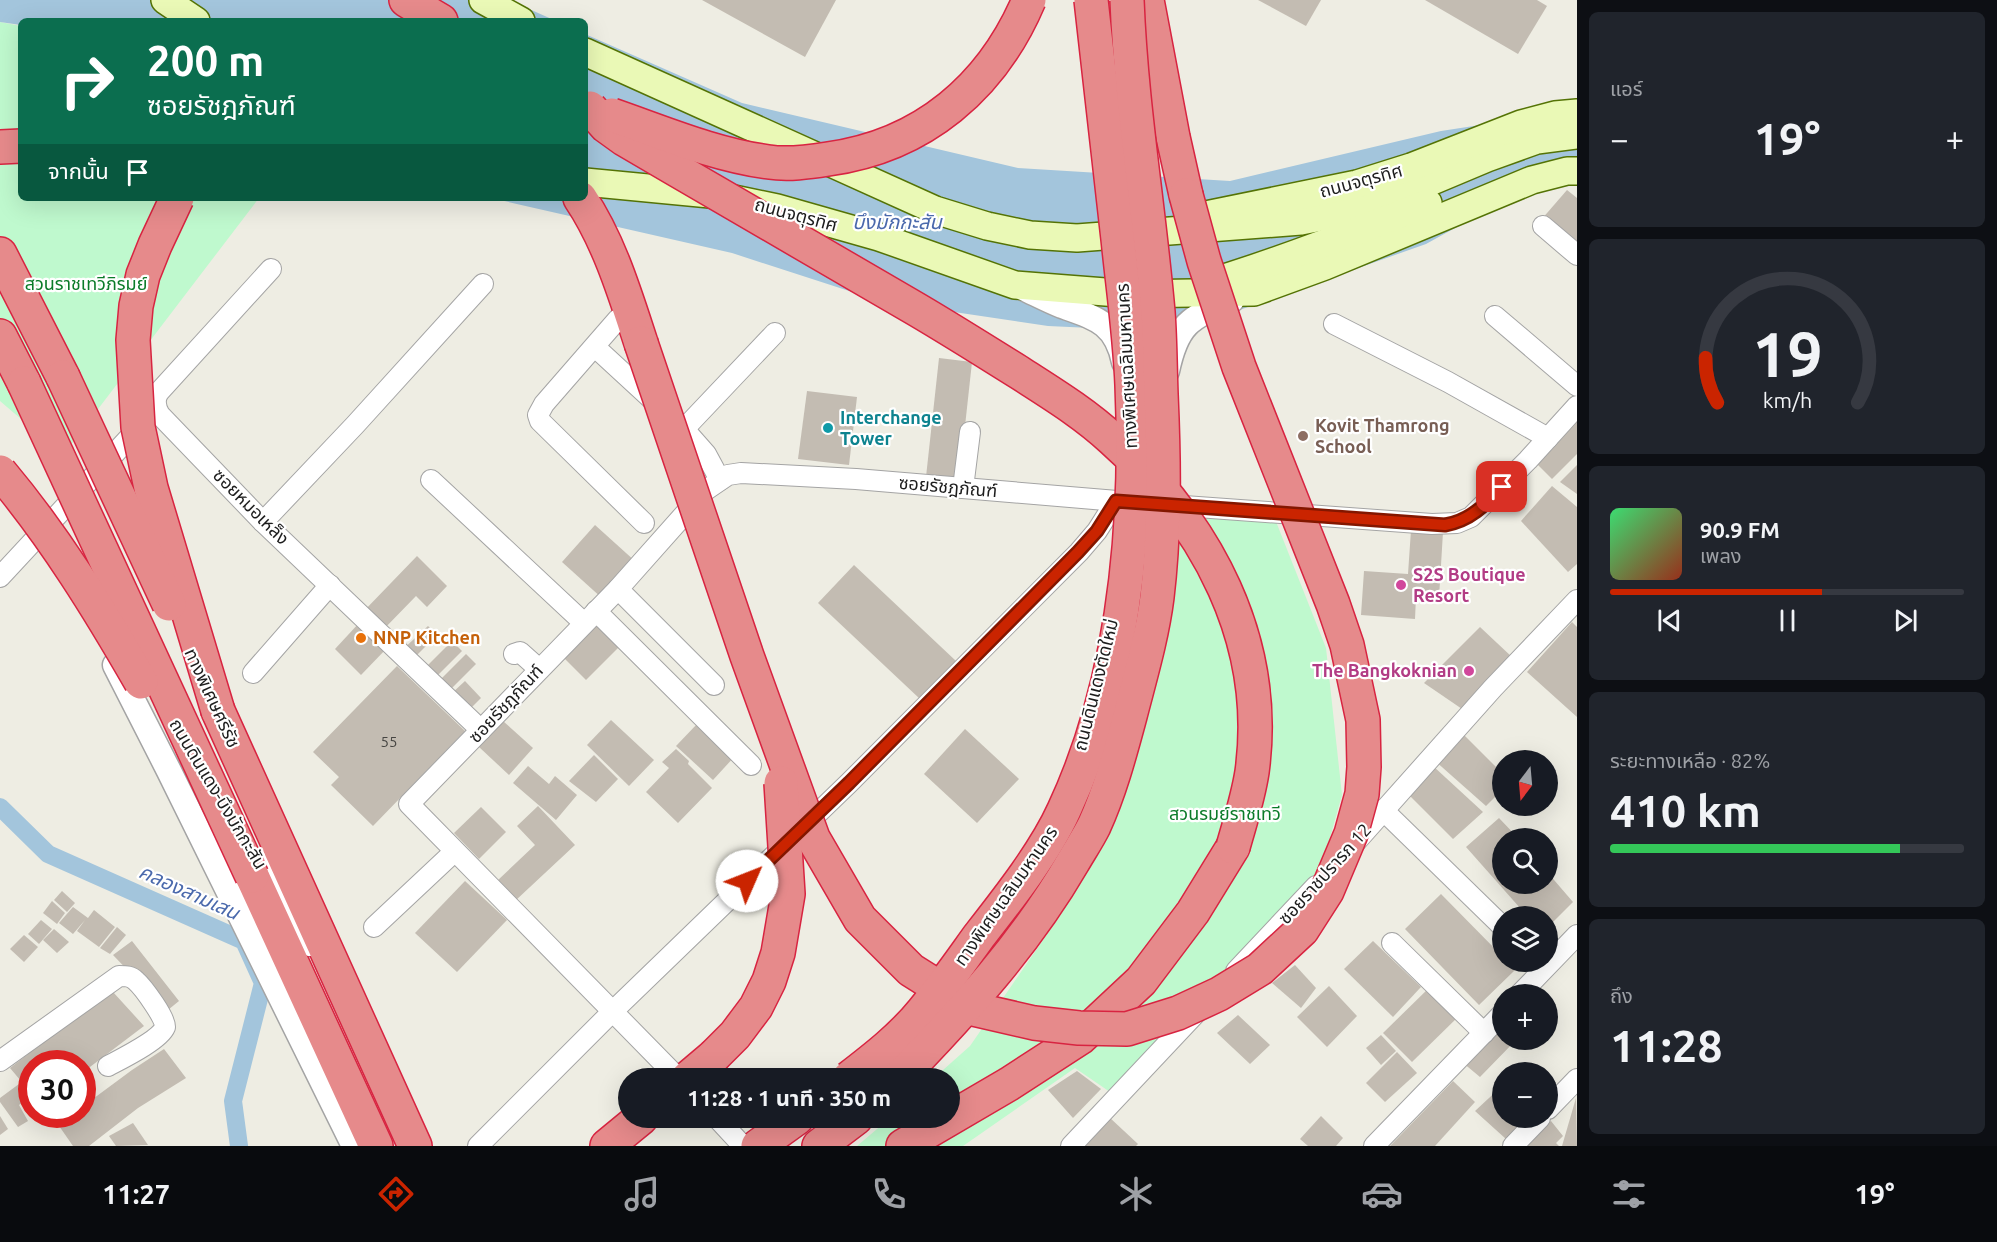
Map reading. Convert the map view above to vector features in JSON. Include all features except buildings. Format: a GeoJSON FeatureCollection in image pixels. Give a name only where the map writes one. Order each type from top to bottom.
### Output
{"type":"FeatureCollection","features":[{"type":"Feature","properties":{"kind":"highway"},"geometry":{"type":"LineString","coordinates":[[405,0],[436,18]]}},
{"type":"Feature","properties":{"kind":"highway"},"geometry":{"type":"LineString","coordinates":[[588,107],[683,141],[739,157],[771,162],[806,162],[846,157],[897,141],[925,127],[957,103],[981,79],[1001,52],[1019,23],[1029,0]]}},
{"type":"Feature","properties":{"kind":"highway","name":"ทางพิเศษเฉลิมมหานคร"},"geometry":{"type":"LineString","coordinates":[[862,1068],[887,1048],[922,1013],[1050,837],[1081,770],[1100,712],[1120,625],[1130,541],[1132,383],[1091,0]]}},
{"type":"Feature","properties":{"kind":"highway","name":"ทางพิเศษเฉลิมมหานคร"},"geometry":{"type":"LineString","coordinates":[[909,1068],[952,1023],[1021,941],[1065,876],[1093,827],[1108,792],[1145,661],[1157,600],[1163,534],[1163,445],[1158,315],[1135,107],[1127,0]]}},
{"type":"Feature","properties":{"kind":"highway"},"geometry":{"type":"LineString","coordinates":[[582,201],[604,242],[622,287],[779,746],[813,838],[860,919],[911,970],[973,1009],[1034,1023],[1079,1028],[1127,1029],[1178,1013],[1219,994],[1260,969],[1302,930],[1326,891],[1351,834],[1362,794],[1364,720],[1347,645],[1333,604],[1258,418],[1204,261],[1173,136],[1148,0]]}},
{"type":"Feature","properties":{"kind":"highway"},"geometry":{"type":"LineString","coordinates":[[588,107],[606,126],[624,139],[968,340],[1081,413],[1142,468],[1187,520],[1217,571],[1230,598],[1240,630],[1252,687],[1254,723],[1252,771],[1233,847],[1193,912],[1141,981],[1080,1038],[1009,1084],[903,1146]]}},
{"type":"Feature","properties":{"kind":"highway"},"geometry":{"type":"LineString","coordinates":[[0,147],[18,146]]}},
{"type":"Feature","properties":{"kind":"highway"},"geometry":{"type":"LineString","coordinates":[[175,201],[143,275],[136,306],[133,340],[138,427],[151,488],[218,711]]}},
{"type":"Feature","properties":{"kind":"highway","name":"ทางพิเศษศรีรัช"},"geometry":{"type":"LineString","coordinates":[[0,254],[63,377],[218,711],[415,1146]]}},
{"type":"Feature","properties":{"kind":"highway"},"geometry":{"type":"LineString","coordinates":[[0,336],[24,383],[376,1146]]}},
{"type":"Feature","properties":{"kind":"highway"},"geometry":{"type":"LineString","coordinates":[[0,472],[54,543],[92,600],[252,876]]}},
{"type":"Feature","properties":{"kind":"highway"},"geometry":{"type":"LineString","coordinates":[[700,1068],[714,1056],[756,1007],[769,981],[778,953],[788,894],[779,746]]}},
{"type":"Feature","properties":{"kind":"highway"},"geometry":{"type":"LineString","coordinates":[[607,1146],[629,1128]]}},
{"type":"Feature","properties":{"kind":"highway"},"geometry":{"type":"LineString","coordinates":[[758,1146],[783,1128]]}},
{"type":"Feature","properties":{"kind":"highway"},"geometry":{"type":"LineString","coordinates":[[819,1146],[843,1128]]}},
{"type":"Feature","properties":{"kind":"main road"},"geometry":{"type":"LineString","coordinates":[[165,0],[192,18]]}},
{"type":"Feature","properties":{"kind":"main road"},"geometry":{"type":"LineString","coordinates":[[483,0],[516,18]]}},
{"type":"Feature","properties":{"kind":"main road","name":"ถนนจตุรทิศ"},"geometry":{"type":"LineString","coordinates":[[588,53],[935,210],[1030,236],[1077,238],[1140,235],[1301,221],[1351,211],[1406,192],[1537,140],[1577,135]]}},
{"type":"Feature","properties":{"kind":"main road","name":"ถนนจตุรทิศ"},"geometry":{"type":"LineString","coordinates":[[1140,235],[1228,209],[1297,198],[1357,184],[1412,167],[1521,124],[1555,115],[1577,113]]}},
{"type":"Feature","properties":{"kind":"main road","name":"ถนนจตุรทิศ"},"geometry":{"type":"LineString","coordinates":[[1178,293],[1336,240],[1515,168],[1547,158],[1577,153]]}},
{"type":"Feature","properties":{"kind":"main road","name":"ถนนจตุรทิศ"},"geometry":{"type":"LineString","coordinates":[[588,182],[710,194],[777,208],[879,237],[1015,285],[1131,294],[1254,292],[1325,266],[1509,188],[1567,171],[1577,171]]}},
{"type":"Feature","properties":{"kind":"street"},"geometry":{"type":"LineString","coordinates":[[1543,226],[1577,255]]}},
{"type":"Feature","properties":{"kind":"street"},"geometry":{"type":"LineString","coordinates":[[0,577],[42,527],[150,409],[153,407],[156,409],[156,396],[159,392],[271,270]]}},
{"type":"Feature","properties":{"kind":"street"},"geometry":{"type":"LineString","coordinates":[[263,522],[356,425],[483,284]]}},
{"type":"Feature","properties":{"kind":"street","name":"ถนนดินแดงตัดใหม่"},"geometry":{"type":"LineString","coordinates":[[873,1068],[936,1007],[999,921],[1054,820],[1083,745],[1110,632],[1123,548],[1122,502],[1129,424],[1126,369],[1118,340],[1109,328],[1098,320],[1015,285]]}},
{"type":"Feature","properties":{"kind":"street"},"geometry":{"type":"LineString","coordinates":[[920,1068],[960,1025],[1028,940],[1076,867],[1104,816],[1127,744],[1152,652],[1164,578],[1169,505],[1167,373],[1171,351],[1177,337],[1191,320],[1207,310],[1254,292]]}},
{"type":"Feature","properties":{"kind":"street"},"geometry":{"type":"LineString","coordinates":[[1495,316],[1577,386]]}},
{"type":"Feature","properties":{"kind":"street"},"geometry":{"type":"LineString","coordinates":[[618,319],[544,404],[538,415],[540,421],[644,523]]}},
{"type":"Feature","properties":{"kind":"street"},"geometry":{"type":"LineString","coordinates":[[1334,324],[1448,382],[1548,438]]}},
{"type":"Feature","properties":{"kind":"street"},"geometry":{"type":"LineString","coordinates":[[684,429],[775,333]]}},
{"type":"Feature","properties":{"kind":"street"},"geometry":{"type":"LineString","coordinates":[[595,347],[684,429],[706,454],[720,480]]}},
{"type":"Feature","properties":{"kind":"street","name":"ซอยรัชฎภัณฑ์"},"geometry":{"type":"LineString","coordinates":[[454,852],[409,804],[618,589],[706,490],[728,475],[741,473],[856,479],[1122,502],[1438,524],[1457,523],[1471,517],[1489,501],[1577,406]]}},
{"type":"Feature","properties":{"kind":"street","name":"ซอยหมอเหล็ง"},"geometry":{"type":"LineString","coordinates":[[156,409],[263,522],[481,730]]}},
{"type":"Feature","properties":{"kind":"street"},"geometry":{"type":"LineString","coordinates":[[963,488],[969,432]]}},
{"type":"Feature","properties":{"kind":"street","name":"ถนนดินแดง-บึงมักกะสัน"},"geometry":{"type":"LineString","coordinates":[[0,462],[42,527],[119,672],[354,1146]]}},
{"type":"Feature","properties":{"kind":"street"},"geometry":{"type":"LineString","coordinates":[[431,480],[590,617],[751,765]]}},
{"type":"Feature","properties":{"kind":"street","name":"ถนนดินแดง-บึงมักกะสัน"},"geometry":{"type":"LineString","coordinates":[[0,496],[66,542],[321,962],[405,1146]]}},
{"type":"Feature","properties":{"kind":"street"},"geometry":{"type":"LineString","coordinates":[[478,1146],[612,1012],[849,783],[1070,561],[1122,502]]}},
{"type":"Feature","properties":{"kind":"street"},"geometry":{"type":"LineString","coordinates":[[253,673],[330,585]]}},
{"type":"Feature","properties":{"kind":"street"},"geometry":{"type":"LineString","coordinates":[[618,589],[714,685]]}},
{"type":"Feature","properties":{"kind":"street","name":"ซอยราชปรารภ 12"},"geometry":{"type":"LineString","coordinates":[[1071,1146],[1346,854],[1493,688],[1577,600]]}},
{"type":"Feature","properties":{"kind":"street"},"geometry":{"type":"LineString","coordinates":[[514,654],[520,652],[539,669]]}},
{"type":"Feature","properties":{"kind":"street"},"geometry":{"type":"LineString","coordinates":[[1383,810],[1492,916]]}},
{"type":"Feature","properties":{"kind":"street"},"geometry":{"type":"LineString","coordinates":[[374,927],[454,852],[668,1068]]}},
{"type":"Feature","properties":{"kind":"street"},"geometry":{"type":"LineString","coordinates":[[1558,951],[1577,935]]}},
{"type":"Feature","properties":{"kind":"street"},"geometry":{"type":"LineString","coordinates":[[1392,943],[1484,1033]]}},
{"type":"Feature","properties":{"kind":"street"},"geometry":{"type":"LineString","coordinates":[[1528,984],[1537,972]]}},
{"type":"Feature","properties":{"kind":"street"},"geometry":{"type":"LineString","coordinates":[[0,1061],[119,976],[127,976],[135,981],[166,1023],[157,1037],[108,1066]]}},
{"type":"Feature","properties":{"kind":"street"},"geometry":{"type":"LineString","coordinates":[[1374,1146],[1492,1025]]}},
{"type":"Feature","properties":{"kind":"street"},"geometry":{"type":"LineString","coordinates":[[1558,1099],[1577,1079]]}},
{"type":"Feature","properties":{"kind":"street"},"geometry":{"type":"LineString","coordinates":[[726,1128],[743,1146]]}},
{"type":"Feature","properties":{"kind":"street"},"geometry":{"type":"LineString","coordinates":[[772,1146],[797,1128]]}},
{"type":"Feature","properties":{"kind":"street"},"geometry":{"type":"LineString","coordinates":[[834,1146],[856,1128]]}},
{"type":"Feature","properties":{"kind":"street"},"geometry":{"type":"LineString","coordinates":[[1513,1146],[1530,1128]]}},
{"type":"Feature","properties":{"kind":"green space","name":"สวนราชเทวีภิรมย์"},"geometry":{"type":"Polygon","coordinates":[[[0,22],[18,25],[18,201],[257,201],[63,455],[0,401],[0,22]]]}},
{"type":"Feature","properties":{"kind":"green space","name":"สวนรมย์ราชเทวี"},"geometry":{"type":"Polygon","coordinates":[[[1173,511],[1275,519],[1326,648],[1342,795],[1323,862],[1275,944],[1110,1092],[1075,1068],[963,1146],[857,1146],[878,1128],[960,1128],[960,1068],[945,1068],[970,1046],[1063,911],[1121,791],[1156,684],[1173,578],[1173,511]]]}},
{"type":"Feature","properties":{"kind":"water"},"geometry":{"type":"Polygon","coordinates":[[[0,0],[509,0],[549,18],[18,18],[18,25],[0,22],[0,0]]]}},
{"type":"Feature","properties":{"kind":"water","name":"บึงมักกะสัน"},"geometry":{"type":"Polygon","coordinates":[[[588,35],[742,103],[1018,168],[1230,181],[1441,131],[1577,110],[1577,172],[1540,181],[1426,244],[1177,332],[1048,326],[880,301],[732,253],[504,201],[588,201],[588,35]]]}},
{"type":"Feature","properties":{"kind":"waterway","name":"คลองสามเสน"},"geometry":{"type":"LineString","coordinates":[[0,807],[48,854],[244,941],[263,983],[233,1101],[239,1146]]}},
{"type":"Feature","properties":{"kind":"place","name":"Interchange Tower"},"geometry":{"type":"Point","coordinates":[828,428]}},
{"type":"Feature","properties":{"kind":"place","name":"Kovit Thamrong School"},"geometry":{"type":"Point","coordinates":[1303,436]}},
{"type":"Feature","properties":{"kind":"place","name":"S2S Boutique Resort"},"geometry":{"type":"Point","coordinates":[1401,585]}},
{"type":"Feature","properties":{"kind":"place","name":"NNP Kitchen"},"geometry":{"type":"Point","coordinates":[361,638]}},
{"type":"Feature","properties":{"kind":"place","name":"The Bangkoknian"},"geometry":{"type":"Point","coordinates":[1469,671]}},
{"type":"Feature","properties":{"kind":"route"},"geometry":{"type":"LineString","coordinates":[[747,881],[849,783],[1078,552],[1097,531],[1116,501],[1445,525],[1471,517],[1502,487]]}}]}
